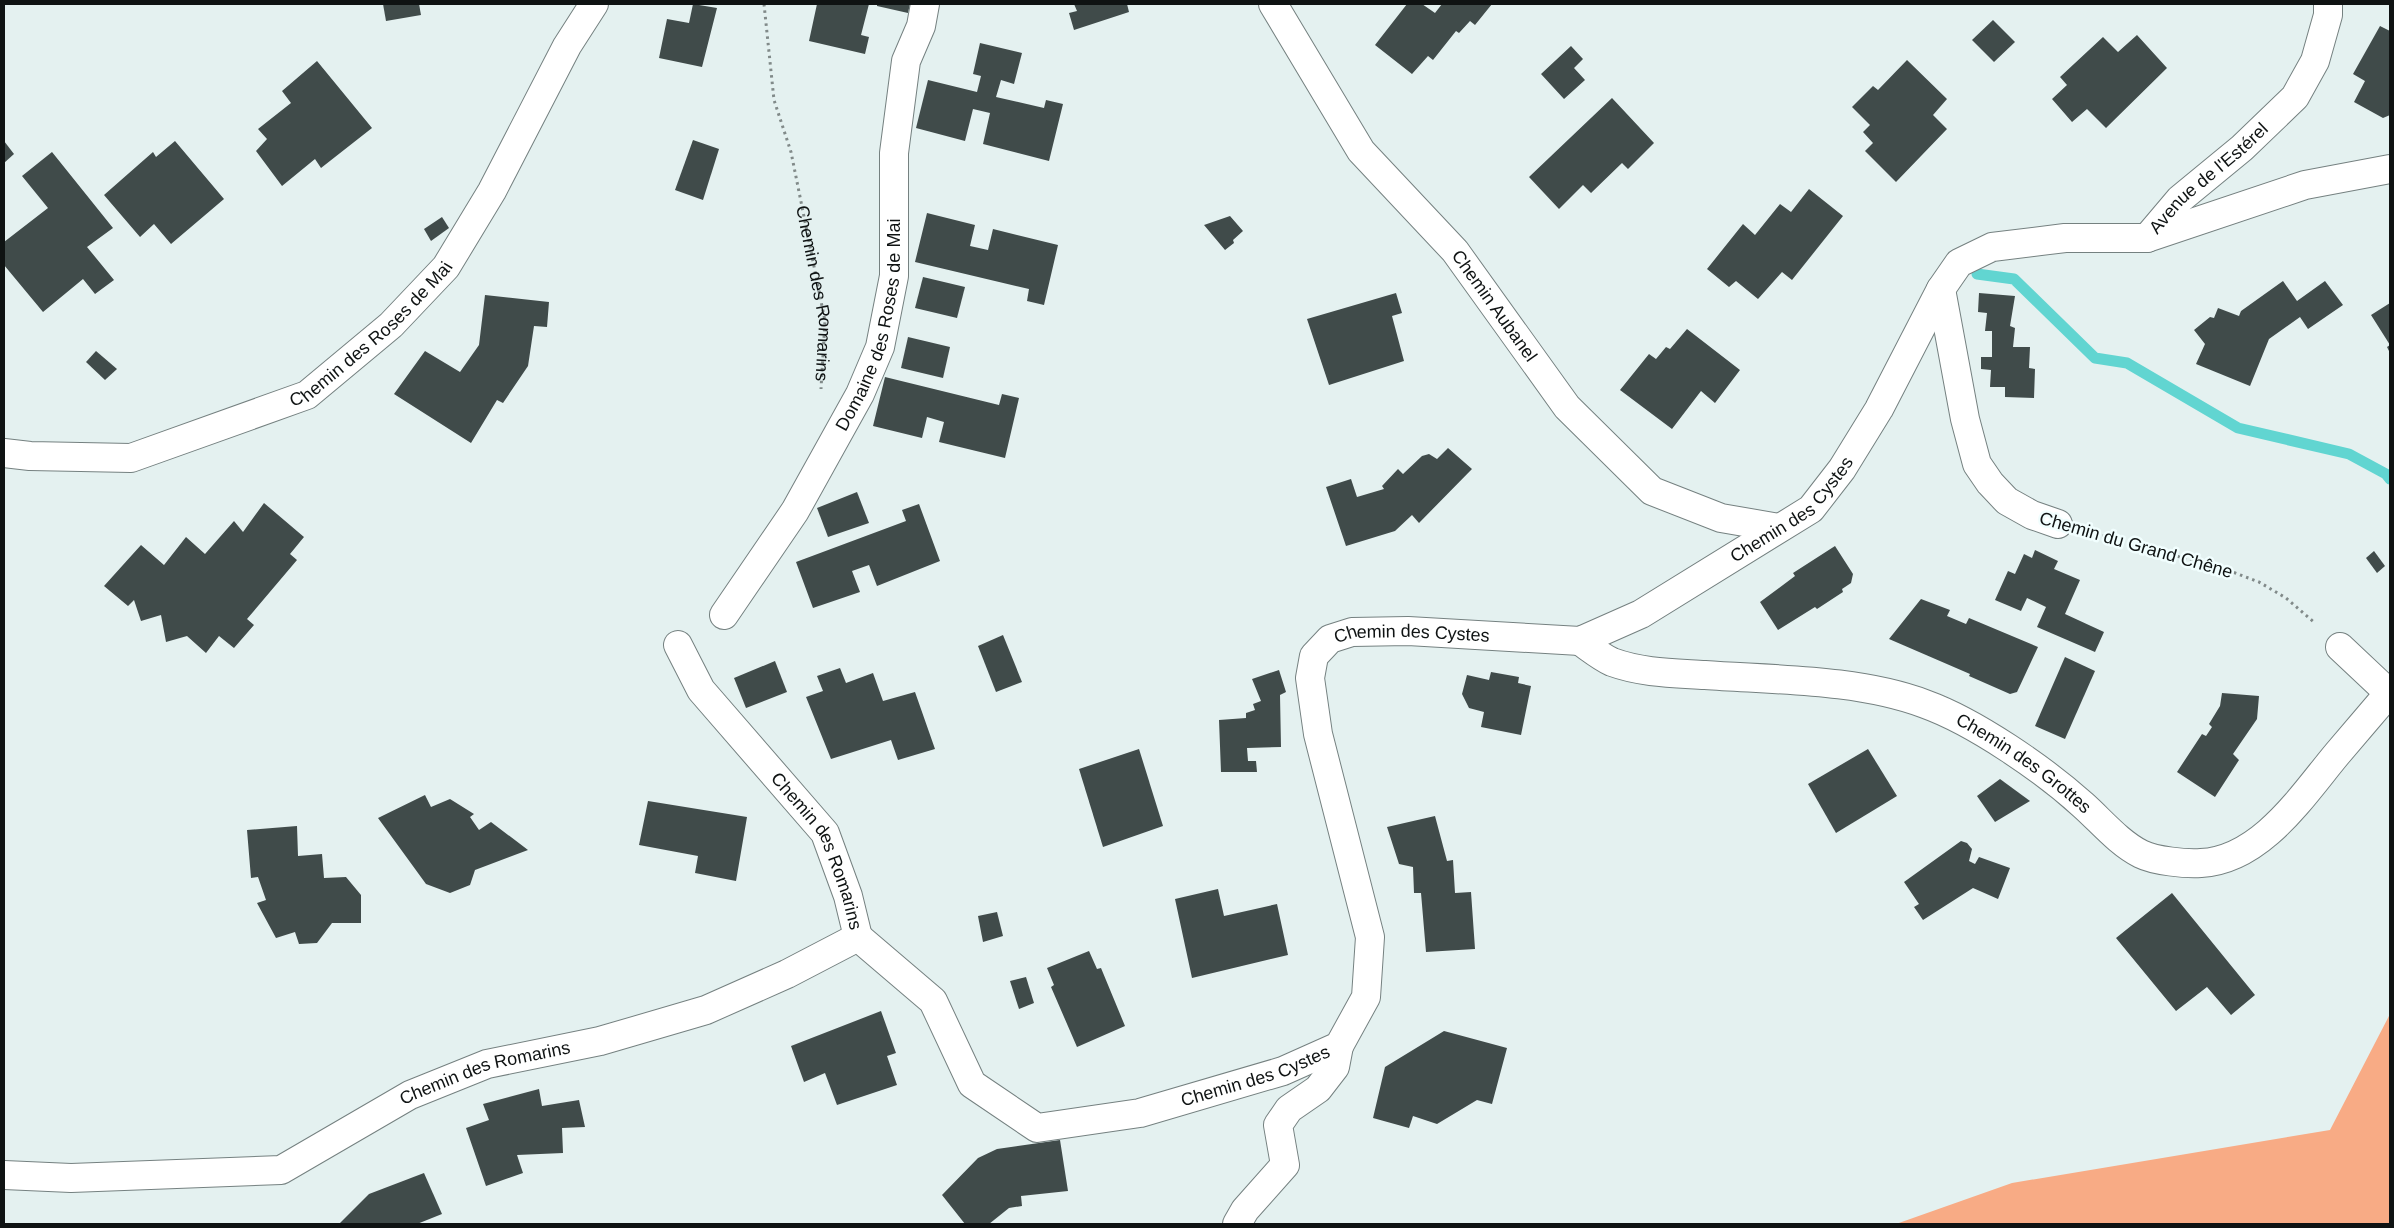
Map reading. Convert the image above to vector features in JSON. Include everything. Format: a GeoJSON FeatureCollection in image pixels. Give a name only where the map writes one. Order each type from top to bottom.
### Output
{"type":"FeatureCollection","features":[{"type":"Feature","properties":{"kind":"street","name":"Chemin des Roses de Mai"},"geometry":{"type":"LineString","coordinates":[[4,453],[30,456],[131,458],[307,395],[391,325],[446,267],[492,191],[567,46],[594,4]]}},
{"type":"Feature","properties":{"kind":"street","name":"Domaine des Roses de Mai"},"geometry":{"type":"LineString","coordinates":[[724,615],[795,511],[860,394],[880,348],[894,276],[894,153],[906,61],[920,26],[926,4]]}},
{"type":"Feature","properties":{"kind":"street","name":"Chemin Aubanel"},"geometry":{"type":"LineString","coordinates":[[1274,4],[1362,151],[1455,251],[1566,407],[1652,490],[1722,518],[1779,528]]}},
{"type":"Feature","properties":{"kind":"street","name":"Avenue de l'Estérel"},"geometry":{"type":"LineString","coordinates":[[2147,238],[2180,199],[2242,148],[2295,97],[2315,61],[2328,15],[2328,4]]}},
{"type":"Feature","properties":{"kind":"street","name":"Avenue de l'Estérel"},"geometry":{"type":"LineString","coordinates":[[2147,238],[2305,185],[2390,169]]}},
{"type":"Feature","properties":{"kind":"street","name":"Chemin des Cystes"},"geometry":{"type":"LineString","coordinates":[[858,937],[934,1001],[972,1084],[1036,1128],[1140,1113],[1283,1071],[1339,1046],[1366,997],[1370,937],[1318,734],[1310,678],[1314,656],[1330,639],[1352,632],[1408,631],[1580,641],[1641,614],[1811,509],[1842,470],[1879,409],[1941,290],[1959,263],[1992,247],[2065,238],[2147,238]]}},
{"type":"Feature","properties":{"kind":"street","name":"Chemin du Grand Chêne"},"geometry":{"type":"LineString","coordinates":[[1941,290],[1965,419],[1977,464],[1990,483],[2007,501],[2032,515],[2058,524]]}},
{"type":"Feature","properties":{"kind":"street","name":"Chemin des Grottes"},"geometry":{"type":"LineString","coordinates":[[1580,641],[1610,661],[1638,670],[1811,683],[1875,690],[1926,704],[1974,728],[2046,775],[2141,854],[2176,862],[2202,863],[2230,857],[2250,846],[2285,818],[2390,694]]}},
{"type":"Feature","properties":{"kind":"street","name":"Chemin des Romarins"},"geometry":{"type":"LineString","coordinates":[[4,1175],[71,1178],[281,1170],[418,1092],[487,1064],[600,1041],[706,1010],[787,974],[858,937],[848,896],[825,833],[700,690],[678,645]]}},
{"type":"Feature","properties":{"kind":"street"},"geometry":{"type":"LineString","coordinates":[[2340,647],[2390,694]]}},
{"type":"Feature","properties":{"kind":"street"},"geometry":{"type":"LineString","coordinates":[[1237,1224],[1245,1210],[1285,1165],[1278,1125],[1289,1109],[1318,1088],[1335,1067],[1339,1046]]}},
{"type":"Feature","properties":{"kind":"path","name":"Chemin des Romarins"},"geometry":{"type":"LineString","coordinates":[[764,4],[774,100],[791,152],[825,321],[821,396]]}},
{"type":"Feature","properties":{"kind":"path","name":"Chemin du Grand Chêne"},"geometry":{"type":"LineString","coordinates":[[2058,524],[2230,571],[2259,582],[2304,612],[2340,647]]}},
{"type":"Feature","properties":{"kind":"shaded area"},"geometry":{"type":"Polygon","coordinates":[[[2390,1014],[2390,1224],[1896,1224],[2012,1183],[2330,1130],[2390,1014]]]}},
{"type":"Feature","properties":{"kind":"building"},"geometry":{"type":"Polygon","coordinates":[[[383,4],[419,4],[421,15],[386,21],[383,4]]]}},
{"type":"Feature","properties":{"kind":"building"},"geometry":{"type":"Polygon","coordinates":[[[693,4],[717,8],[702,67],[659,58],[667,19],[689,23],[693,4]]]}},
{"type":"Feature","properties":{"kind":"building"},"geometry":{"type":"Polygon","coordinates":[[[817,4],[869,4],[861,35],[869,37],[865,54],[809,41],[817,4]]]}},
{"type":"Feature","properties":{"kind":"building"},"geometry":{"type":"Polygon","coordinates":[[[877,4],[910,4],[908,13],[877,6],[877,4]]]}},
{"type":"Feature","properties":{"kind":"building"},"geometry":{"type":"Polygon","coordinates":[[[1074,4],[1127,4],[1129,12],[1074,30],[1069,13],[1077,11],[1074,4]]]}},
{"type":"Feature","properties":{"kind":"building"},"geometry":{"type":"Polygon","coordinates":[[[1407,4],[1422,4],[1435,13],[1442,4],[1492,4],[1475,25],[1470,21],[1459,33],[1456,31],[1433,60],[1428,56],[1412,74],[1375,45],[1407,4]]]}},
{"type":"Feature","properties":{"kind":"building"},"geometry":{"type":"Polygon","coordinates":[[[1993,20],[2015,42],[1994,62],[1972,40],[1993,20]]]}},
{"type":"Feature","properties":{"kind":"building"},"geometry":{"type":"Polygon","coordinates":[[[2380,26],[2390,31],[2390,115],[2383,118],[2354,102],[2365,81],[2353,74],[2380,26]]]}},
{"type":"Feature","properties":{"kind":"building"},"geometry":{"type":"Polygon","coordinates":[[[2137,35],[2167,68],[2106,128],[2087,109],[2072,122],[2052,99],[2067,85],[2060,77],[2103,37],[2118,52],[2137,35]]]}},
{"type":"Feature","properties":{"kind":"building"},"geometry":{"type":"Polygon","coordinates":[[[980,43],[1022,53],[1014,84],[1001,80],[996,97],[1044,108],[1046,100],[1063,104],[1049,161],[983,144],[990,113],[973,109],[965,141],[916,128],[928,80],[977,92],[981,76],[973,74],[980,43]]]}},
{"type":"Feature","properties":{"kind":"building"},"geometry":{"type":"Polygon","coordinates":[[[1571,46],[1583,59],[1574,68],[1585,80],[1564,99],[1541,74],[1571,46]]]}},
{"type":"Feature","properties":{"kind":"building"},"geometry":{"type":"Polygon","coordinates":[[[1907,60],[1947,99],[1933,115],[1947,129],[1896,182],[1865,151],[1873,143],[1863,132],[1870,125],[1852,107],[1873,86],[1878,90],[1907,60]]]}},
{"type":"Feature","properties":{"kind":"building"},"geometry":{"type":"Polygon","coordinates":[[[317,61],[372,128],[321,168],[315,159],[282,186],[256,151],[267,139],[258,129],[291,103],[282,91],[317,61]]]}},
{"type":"Feature","properties":{"kind":"building"},"geometry":{"type":"Polygon","coordinates":[[[1612,98],[1654,143],[1628,169],[1622,163],[1591,193],[1583,185],[1559,209],[1529,177],[1612,98]]]}},
{"type":"Feature","properties":{"kind":"building"},"geometry":{"type":"Polygon","coordinates":[[[693,140],[719,149],[703,200],[675,190],[693,140]]]}},
{"type":"Feature","properties":{"kind":"building"},"geometry":{"type":"Polygon","coordinates":[[[4,141],[14,154],[4,163],[4,141]]]}},
{"type":"Feature","properties":{"kind":"building"},"geometry":{"type":"Polygon","coordinates":[[[175,141],[224,199],[171,244],[154,224],[140,237],[104,195],[153,152],[156,157],[175,141]]]}},
{"type":"Feature","properties":{"kind":"building"},"geometry":{"type":"Polygon","coordinates":[[[52,152],[113,228],[87,247],[114,280],[95,294],[83,279],[43,312],[4,265],[4,242],[48,208],[22,176],[52,152]]]}},
{"type":"Feature","properties":{"kind":"building"},"geometry":{"type":"Polygon","coordinates":[[[1809,189],[1843,216],[1792,280],[1782,272],[1758,299],[1736,281],[1729,287],[1707,269],[1743,224],[1755,235],[1780,204],[1791,212],[1809,189]]]}},
{"type":"Feature","properties":{"kind":"building"},"geometry":{"type":"Polygon","coordinates":[[[927,213],[975,225],[970,246],[988,250],[993,229],[1058,245],[1044,305],[1027,301],[1029,289],[915,262],[927,213]]]}},
{"type":"Feature","properties":{"kind":"building"},"geometry":{"type":"Polygon","coordinates":[[[1230,216],[1243,231],[1233,240],[1234,243],[1225,250],[1204,225],[1230,216]]]}},
{"type":"Feature","properties":{"kind":"building"},"geometry":{"type":"Polygon","coordinates":[[[442,217],[449,228],[431,241],[424,229],[442,217]]]}},
{"type":"Feature","properties":{"kind":"building"},"geometry":{"type":"Polygon","coordinates":[[[923,277],[965,287],[957,318],[915,308],[923,277]]]}},
{"type":"Feature","properties":{"kind":"building"},"geometry":{"type":"Polygon","coordinates":[[[2283,281],[2297,301],[2325,281],[2343,305],[2308,329],[2300,317],[2269,339],[2250,386],[2196,364],[2205,344],[2194,330],[2210,317],[2214,318],[2218,308],[2239,316],[2241,311],[2283,281]]]}},
{"type":"Feature","properties":{"kind":"building"},"geometry":{"type":"Polygon","coordinates":[[[1396,293],[1402,313],[1392,316],[1404,361],[1329,385],[1307,319],[1396,293]]]}},
{"type":"Feature","properties":{"kind":"building"},"geometry":{"type":"Polygon","coordinates":[[[1979,293],[2015,296],[2010,326],[2015,328],[2013,347],[2030,347],[2029,368],[2035,369],[2034,398],[2005,397],[2005,387],[1990,387],[1991,370],[1981,369],[1981,357],[1992,357],[1992,331],[1985,331],[1987,313],[1978,312],[1979,293]]]}},
{"type":"Feature","properties":{"kind":"building"},"geometry":{"type":"Polygon","coordinates":[[[485,295],[549,302],[547,327],[534,326],[528,366],[503,403],[497,400],[471,443],[394,394],[425,351],[460,372],[479,345],[485,295]]]}},
{"type":"Feature","properties":{"kind":"building"},"geometry":{"type":"Polygon","coordinates":[[[2390,303],[2390,345],[2371,315],[2390,303]]]}},
{"type":"Feature","properties":{"kind":"building"},"geometry":{"type":"Polygon","coordinates":[[[1687,329],[1740,370],[1715,403],[1701,391],[1672,429],[1620,390],[1649,354],[1656,359],[1666,347],[1670,349],[1687,329]]]}},
{"type":"Feature","properties":{"kind":"building"},"geometry":{"type":"Polygon","coordinates":[[[908,337],[950,347],[943,378],[901,368],[908,337]]]}},
{"type":"Feature","properties":{"kind":"building"},"geometry":{"type":"Polygon","coordinates":[[[96,351],[117,369],[105,380],[86,362],[96,351]]]}},
{"type":"Feature","properties":{"kind":"building"},"geometry":{"type":"Polygon","coordinates":[[[885,377],[999,405],[1002,394],[1019,398],[1005,458],[939,442],[944,422],[927,417],[922,438],[873,426],[885,377]]]}},
{"type":"Feature","properties":{"kind":"building"},"geometry":{"type":"Polygon","coordinates":[[[1448,448],[1472,469],[1419,523],[1412,515],[1395,531],[1346,546],[1326,487],[1351,479],[1357,497],[1384,489],[1382,486],[1398,469],[1403,474],[1422,456],[1429,454],[1437,459],[1448,448]]]}},
{"type":"Feature","properties":{"kind":"building"},"geometry":{"type":"Polygon","coordinates":[[[857,492],[869,523],[828,537],[817,508],[857,492]]]}},
{"type":"Feature","properties":{"kind":"building"},"geometry":{"type":"Polygon","coordinates":[[[264,503],[304,537],[290,554],[297,560],[247,619],[254,625],[234,648],[219,636],[206,653],[187,636],[166,642],[161,615],[141,621],[134,600],[128,606],[104,586],[141,545],[164,565],[186,537],[205,554],[234,521],[243,532],[264,503]]]}},
{"type":"Feature","properties":{"kind":"building"},"geometry":{"type":"Polygon","coordinates":[[[919,504],[940,561],[877,586],[869,565],[852,571],[860,592],[813,608],[796,562],[906,521],[902,510],[919,504]]]}},
{"type":"Feature","properties":{"kind":"building"},"geometry":{"type":"Polygon","coordinates":[[[1835,546],[1853,574],[1851,583],[1842,589],[1843,592],[1817,609],[1815,607],[1778,630],[1760,602],[1795,576],[1793,573],[1835,546]]]}},
{"type":"Feature","properties":{"kind":"building"},"geometry":{"type":"Polygon","coordinates":[[[2035,550],[2058,561],[2054,569],[2080,580],[2065,614],[2104,632],[2095,652],[2037,627],[2046,607],[2027,598],[2021,611],[1995,600],[2008,571],[2015,574],[2024,554],[2032,558],[2035,550]]]}},
{"type":"Feature","properties":{"kind":"building"},"geometry":{"type":"Polygon","coordinates":[[[2374,551],[2385,566],[2377,573],[2366,558],[2374,551]]]}},
{"type":"Feature","properties":{"kind":"building"},"geometry":{"type":"Polygon","coordinates":[[[1921,599],[1950,610],[1947,616],[1966,624],[1969,618],[2038,647],[2017,692],[2010,694],[1969,676],[1970,674],[1889,639],[1921,599]]]}},
{"type":"Feature","properties":{"kind":"building"},"geometry":{"type":"Polygon","coordinates":[[[1003,635],[1022,682],[996,692],[978,646],[1003,635]]]}},
{"type":"Feature","properties":{"kind":"building"},"geometry":{"type":"Polygon","coordinates":[[[2065,657],[2095,671],[2065,739],[2035,726],[2065,657]]]}},
{"type":"Feature","properties":{"kind":"building"},"geometry":{"type":"Polygon","coordinates":[[[775,661],[787,692],[746,708],[734,678],[775,661]]]}},
{"type":"Feature","properties":{"kind":"building"},"geometry":{"type":"Polygon","coordinates":[[[840,668],[846,683],[873,673],[883,701],[915,692],[935,749],[898,760],[891,740],[831,759],[806,697],[823,691],[817,676],[840,668]]]}},
{"type":"Feature","properties":{"kind":"building"},"geometry":{"type":"Polygon","coordinates":[[[1279,670],[1286,692],[1280,695],[1281,747],[1247,748],[1248,761],[1256,761],[1257,772],[1221,772],[1219,720],[1246,718],[1246,713],[1255,710],[1253,704],[1261,701],[1252,679],[1279,670]]]}},
{"type":"Feature","properties":{"kind":"building"},"geometry":{"type":"Polygon","coordinates":[[[1491,672],[1519,677],[1518,683],[1531,686],[1521,735],[1481,727],[1484,712],[1469,708],[1462,694],[1467,675],[1489,680],[1491,672]]]}},
{"type":"Feature","properties":{"kind":"building"},"geometry":{"type":"Polygon","coordinates":[[[2222,693],[2259,696],[2257,719],[2233,754],[2239,760],[2215,797],[2177,772],[2202,734],[2206,736],[2212,727],[2209,724],[2220,706],[2222,693]]]}},
{"type":"Feature","properties":{"kind":"building"},"geometry":{"type":"Polygon","coordinates":[[[1139,749],[1163,826],[1103,847],[1079,769],[1139,749]]]}},
{"type":"Feature","properties":{"kind":"building"},"geometry":{"type":"Polygon","coordinates":[[[1868,749],[1897,796],[1836,833],[1808,784],[1868,749]]]}},
{"type":"Feature","properties":{"kind":"building"},"geometry":{"type":"Polygon","coordinates":[[[2000,779],[2030,801],[1995,822],[1977,796],[2000,779]]]}},
{"type":"Feature","properties":{"kind":"building"},"geometry":{"type":"Polygon","coordinates":[[[425,795],[431,807],[450,799],[474,814],[470,817],[479,830],[491,822],[528,850],[475,870],[470,885],[450,893],[426,884],[378,818],[425,795]]]}},
{"type":"Feature","properties":{"kind":"building"},"geometry":{"type":"Polygon","coordinates":[[[648,801],[747,817],[736,881],[695,873],[698,856],[639,845],[648,801]]]}},
{"type":"Feature","properties":{"kind":"building"},"geometry":{"type":"Polygon","coordinates":[[[1435,816],[1447,861],[1453,860],[1455,893],[1471,892],[1475,949],[1426,952],[1421,893],[1414,893],[1413,867],[1399,864],[1387,827],[1435,816]]]}},
{"type":"Feature","properties":{"kind":"building"},"geometry":{"type":"Polygon","coordinates":[[[297,826],[298,856],[322,854],[324,878],[346,877],[361,895],[361,923],[332,923],[317,943],[299,944],[295,932],[276,938],[257,903],[266,900],[258,877],[251,878],[247,830],[297,826]]]}},
{"type":"Feature","properties":{"kind":"building"},"geometry":{"type":"Polygon","coordinates":[[[1961,841],[1967,843],[1972,849],[1969,861],[1975,864],[1979,857],[2010,868],[1998,899],[1973,888],[1923,920],[1914,907],[1919,904],[1904,882],[1961,841]]]}},
{"type":"Feature","properties":{"kind":"building"},"geometry":{"type":"Polygon","coordinates":[[[1218,889],[1224,916],[1277,904],[1288,955],[1192,978],[1175,899],[1218,889]]]}},
{"type":"Feature","properties":{"kind":"building"},"geometry":{"type":"Polygon","coordinates":[[[2172,893],[2255,995],[2231,1015],[2207,987],[2176,1011],[2116,938],[2172,893]]]}},
{"type":"Feature","properties":{"kind":"building"},"geometry":{"type":"Polygon","coordinates":[[[997,912],[1003,936],[983,942],[978,916],[997,912]]]}},
{"type":"Feature","properties":{"kind":"building"},"geometry":{"type":"Polygon","coordinates":[[[1089,951],[1097,969],[1101,968],[1125,1026],[1077,1047],[1051,987],[1054,985],[1047,968],[1089,951]]]}},
{"type":"Feature","properties":{"kind":"building"},"geometry":{"type":"Polygon","coordinates":[[[1026,977],[1034,1003],[1019,1009],[1010,981],[1026,977]]]}},
{"type":"Feature","properties":{"kind":"building"},"geometry":{"type":"Polygon","coordinates":[[[881,1011],[896,1053],[887,1056],[897,1085],[837,1105],[825,1073],[804,1082],[791,1046],[881,1011]]]}},
{"type":"Feature","properties":{"kind":"building"},"geometry":{"type":"Polygon","coordinates":[[[1444,1031],[1507,1048],[1492,1104],[1477,1100],[1437,1124],[1413,1116],[1409,1128],[1373,1118],[1385,1067],[1444,1031]]]}},
{"type":"Feature","properties":{"kind":"building"},"geometry":{"type":"Polygon","coordinates":[[[539,1089],[542,1106],[579,1100],[585,1127],[562,1128],[563,1153],[517,1155],[523,1173],[486,1186],[466,1128],[489,1120],[483,1104],[539,1089]]]}},
{"type":"Feature","properties":{"kind":"building"},"geometry":{"type":"Polygon","coordinates":[[[1060,1140],[1068,1191],[1021,1196],[1022,1206],[1009,1208],[989,1224],[965,1224],[942,1195],[978,1158],[997,1149],[1060,1140]]]}},
{"type":"Feature","properties":{"kind":"building"},"geometry":{"type":"Polygon","coordinates":[[[424,1173],[442,1214],[417,1224],[339,1224],[369,1194],[424,1173]]]}},
{"type":"Feature","properties":{"kind":"waterway"},"geometry":{"type":"LineString","coordinates":[[1977,274],[2014,279],[2095,358],[2127,363],[2238,428],[2349,454],[2386,474],[2390,479]]}}]}
